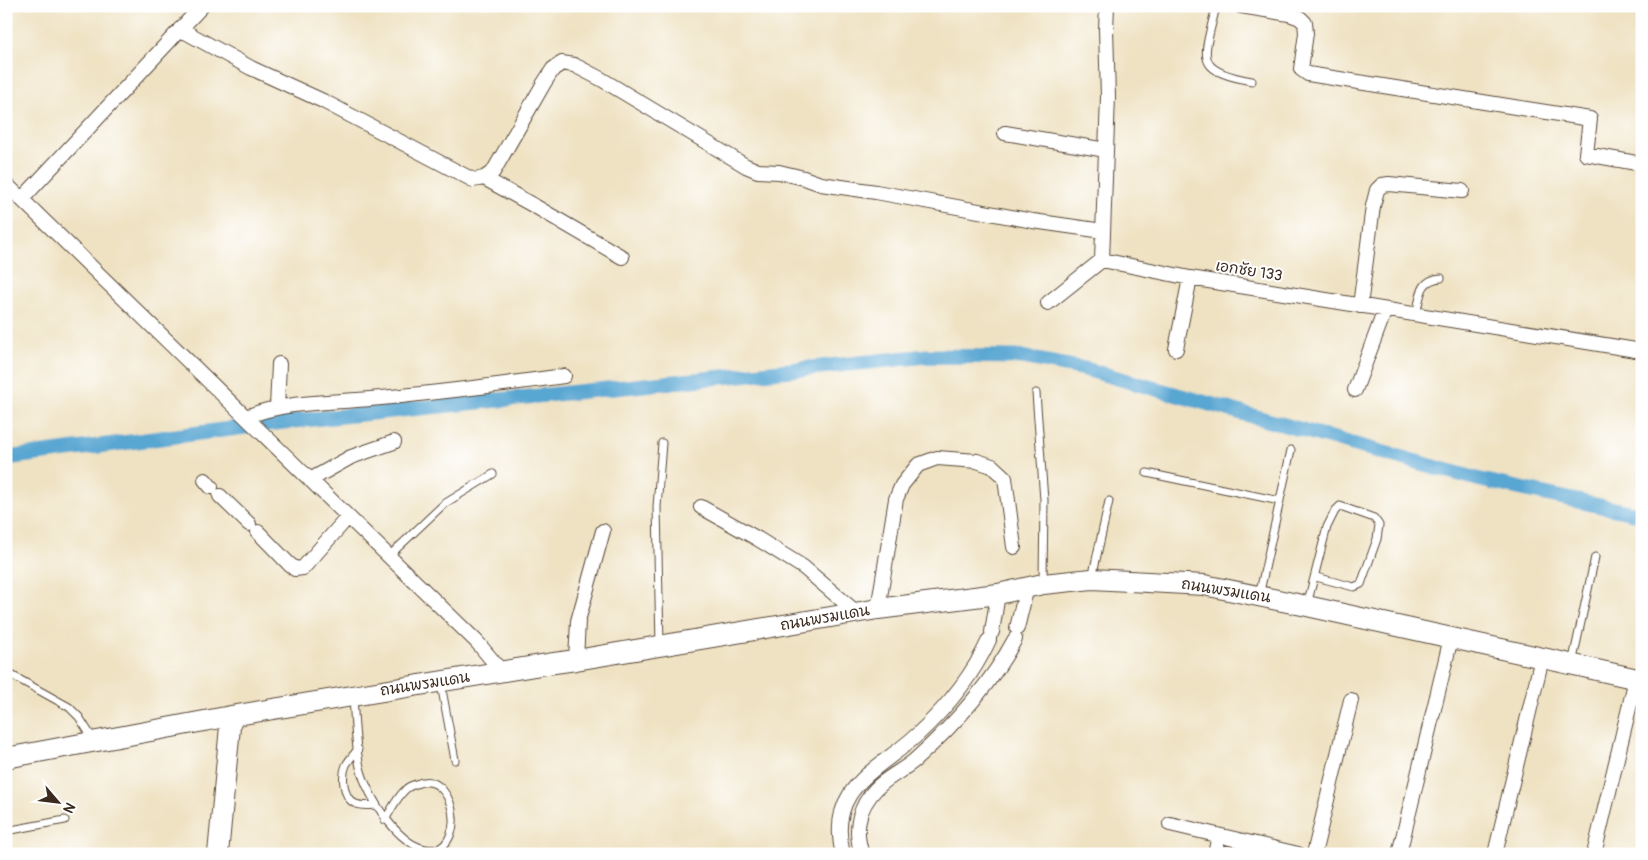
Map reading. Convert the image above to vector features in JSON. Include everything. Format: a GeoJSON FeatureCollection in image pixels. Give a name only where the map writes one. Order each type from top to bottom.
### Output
{"type":"FeatureCollection","features":[{"type":"Feature","properties":{"kind":"main road","name":"ถนนพรมแดน"},"geometry":{"type":"LineString","coordinates":[[6,758],[231,716],[857,613],[1092,579],[1204,585],[1639,680]]}},
{"type":"Feature","properties":{"kind":"main road"},"geometry":{"type":"LineString","coordinates":[[218,854],[231,716]]}},
{"type":"Feature","properties":{"kind":"street"},"geometry":{"type":"LineString","coordinates":[[22,200],[202,6]]}},
{"type":"Feature","properties":{"kind":"street"},"geometry":{"type":"LineString","coordinates":[[1048,303],[1102,260],[1108,97],[1107,6]]}},
{"type":"Feature","properties":{"kind":"street"},"geometry":{"type":"LineString","coordinates":[[1241,6],[1289,14],[1300,18],[1305,23],[1306,33],[1301,69],[1308,74],[1590,119],[1586,154],[1642,164]]}},
{"type":"Feature","properties":{"kind":"street"},"geometry":{"type":"LineString","coordinates":[[180,29],[250,68],[323,101],[473,180],[484,178],[493,172],[544,83],[553,69],[562,63],[574,65],[601,79],[746,166],[758,171],[779,172],[821,184],[876,192],[1033,221],[1103,231]]}},
{"type":"Feature","properties":{"kind":"street"},"geometry":{"type":"LineString","coordinates":[[1005,133],[1106,150]]}},
{"type":"Feature","properties":{"kind":"street"},"geometry":{"type":"LineString","coordinates":[[484,178],[622,257]]}},
{"type":"Feature","properties":{"kind":"street"},"geometry":{"type":"LineString","coordinates":[[6,184],[477,642],[502,672]]}},
{"type":"Feature","properties":{"kind":"street"},"geometry":{"type":"LineString","coordinates":[[1360,306],[1373,206],[1377,190],[1382,185],[1389,184],[1462,191]]}},
{"type":"Feature","properties":{"kind":"street","name":"เอกชัย 133"},"geometry":{"type":"LineString","coordinates":[[1102,260],[1190,278],[1640,351]]}},
{"type":"Feature","properties":{"kind":"street"},"geometry":{"type":"LineString","coordinates":[[1176,349],[1190,278]]}},
{"type":"Feature","properties":{"kind":"street"},"geometry":{"type":"LineString","coordinates":[[1355,390],[1385,310]]}},
{"type":"Feature","properties":{"kind":"street"},"geometry":{"type":"LineString","coordinates":[[277,408],[279,364]]}},
{"type":"Feature","properties":{"kind":"street"},"geometry":{"type":"LineString","coordinates":[[248,420],[265,410],[299,404],[461,390],[564,376]]}},
{"type":"Feature","properties":{"kind":"street"},"geometry":{"type":"LineString","coordinates":[[310,480],[352,457],[394,442]]}},
{"type":"Feature","properties":{"kind":"street"},"geometry":{"type":"LineString","coordinates":[[878,610],[896,500],[902,484],[918,465],[937,458],[977,461],[992,466],[1005,478],[1014,547]]}},
{"type":"Feature","properties":{"kind":"street"},"geometry":{"type":"LineString","coordinates":[[212,488],[296,569],[304,568],[348,517]]}},
{"type":"Feature","properties":{"kind":"street"},"geometry":{"type":"LineString","coordinates":[[701,507],[803,566],[857,613]]}},
{"type":"Feature","properties":{"kind":"street"},"geometry":{"type":"LineString","coordinates":[[576,660],[578,621],[603,531]]}},
{"type":"Feature","properties":{"kind":"street"},"geometry":{"type":"LineString","coordinates":[[862,854],[857,837],[858,821],[870,794],[919,756],[952,724],[997,669],[1014,638],[1035,586]]}},
{"type":"Feature","properties":{"kind":"street"},"geometry":{"type":"LineString","coordinates":[[843,854],[840,839],[840,818],[846,800],[857,783],[906,744],[939,712],[984,653],[989,639],[998,594]]}},
{"type":"Feature","properties":{"kind":"street"},"geometry":{"type":"LineString","coordinates":[[989,639],[1014,638]]}},
{"type":"Feature","properties":{"kind":"street"},"geometry":{"type":"LineString","coordinates":[[1400,854],[1450,638]]}},
{"type":"Feature","properties":{"kind":"street"},"geometry":{"type":"LineString","coordinates":[[1496,854],[1542,658]]}},
{"type":"Feature","properties":{"kind":"street"},"geometry":{"type":"LineString","coordinates":[[1594,854],[1639,680]]}},
{"type":"Feature","properties":{"kind":"street"},"geometry":{"type":"LineString","coordinates":[[1314,854],[1351,700]]}},
{"type":"Feature","properties":{"kind":"street"},"geometry":{"type":"LineString","coordinates":[[906,744],[919,756]]}},
{"type":"Feature","properties":{"kind":"street"},"geometry":{"type":"LineString","coordinates":[[1170,824],[1298,854]]}},
{"type":"Feature","properties":{"kind":"street"},"geometry":{"type":"LineString","coordinates":[[1215,854],[1219,836]]}},
{"type":"Feature","properties":{"kind":"lane"},"geometry":{"type":"LineString","coordinates":[[1216,6],[1206,54],[1207,62],[1213,69],[1232,77],[1252,81]]}},
{"type":"Feature","properties":{"kind":"lane"},"geometry":{"type":"LineString","coordinates":[[1416,314],[1423,286],[1431,279],[1441,278]]}},
{"type":"Feature","properties":{"kind":"lane"},"geometry":{"type":"LineString","coordinates":[[1640,351],[1642,335]]}},
{"type":"Feature","properties":{"kind":"lane"},"geometry":{"type":"LineString","coordinates":[[1035,586],[1044,500],[1036,393]]}},
{"type":"Feature","properties":{"kind":"lane"},"geometry":{"type":"LineString","coordinates":[[660,646],[657,507],[662,443]]}},
{"type":"Feature","properties":{"kind":"lane"},"geometry":{"type":"LineString","coordinates":[[1259,596],[1290,450]]}},
{"type":"Feature","properties":{"kind":"lane"},"geometry":{"type":"LineString","coordinates":[[1147,473],[1280,501]]}},
{"type":"Feature","properties":{"kind":"lane"},"geometry":{"type":"LineString","coordinates":[[389,556],[444,504],[493,474]]}},
{"type":"Feature","properties":{"kind":"lane"},"geometry":{"type":"LineString","coordinates":[[1092,579],[1109,500]]}},
{"type":"Feature","properties":{"kind":"lane"},"geometry":{"type":"LineString","coordinates":[[1307,606],[1316,577],[1327,527],[1335,511],[1340,506],[1374,518],[1379,525],[1377,539],[1361,584],[1354,587],[1316,577]]}},
{"type":"Feature","properties":{"kind":"lane"},"geometry":{"type":"LineString","coordinates":[[1572,665],[1595,557]]}},
{"type":"Feature","properties":{"kind":"lane"},"geometry":{"type":"LineString","coordinates":[[6,672],[69,707],[80,716],[95,741]]}},
{"type":"Feature","properties":{"kind":"lane"},"geometry":{"type":"LineString","coordinates":[[440,682],[455,760]]}},
{"type":"Feature","properties":{"kind":"lane"},"geometry":{"type":"LineString","coordinates":[[353,696],[360,766],[366,785],[385,820],[402,842],[416,851],[429,854],[442,848],[450,838],[453,821],[448,796],[440,786],[432,782],[420,782],[407,788],[398,798],[385,820]]}},
{"type":"Feature","properties":{"kind":"lane"},"geometry":{"type":"LineString","coordinates":[[358,749],[346,764],[343,774],[346,796],[354,804],[362,806],[376,805]]}},
{"type":"Feature","properties":{"kind":"lane"},"geometry":{"type":"LineString","coordinates":[[6,831],[65,820]]}},
{"type":"Feature","properties":{"kind":"waterway"},"geometry":{"type":"LineString","coordinates":[[6,458],[284,422],[927,356],[1022,357],[1085,369],[1481,480],[1642,515]]}}]}
